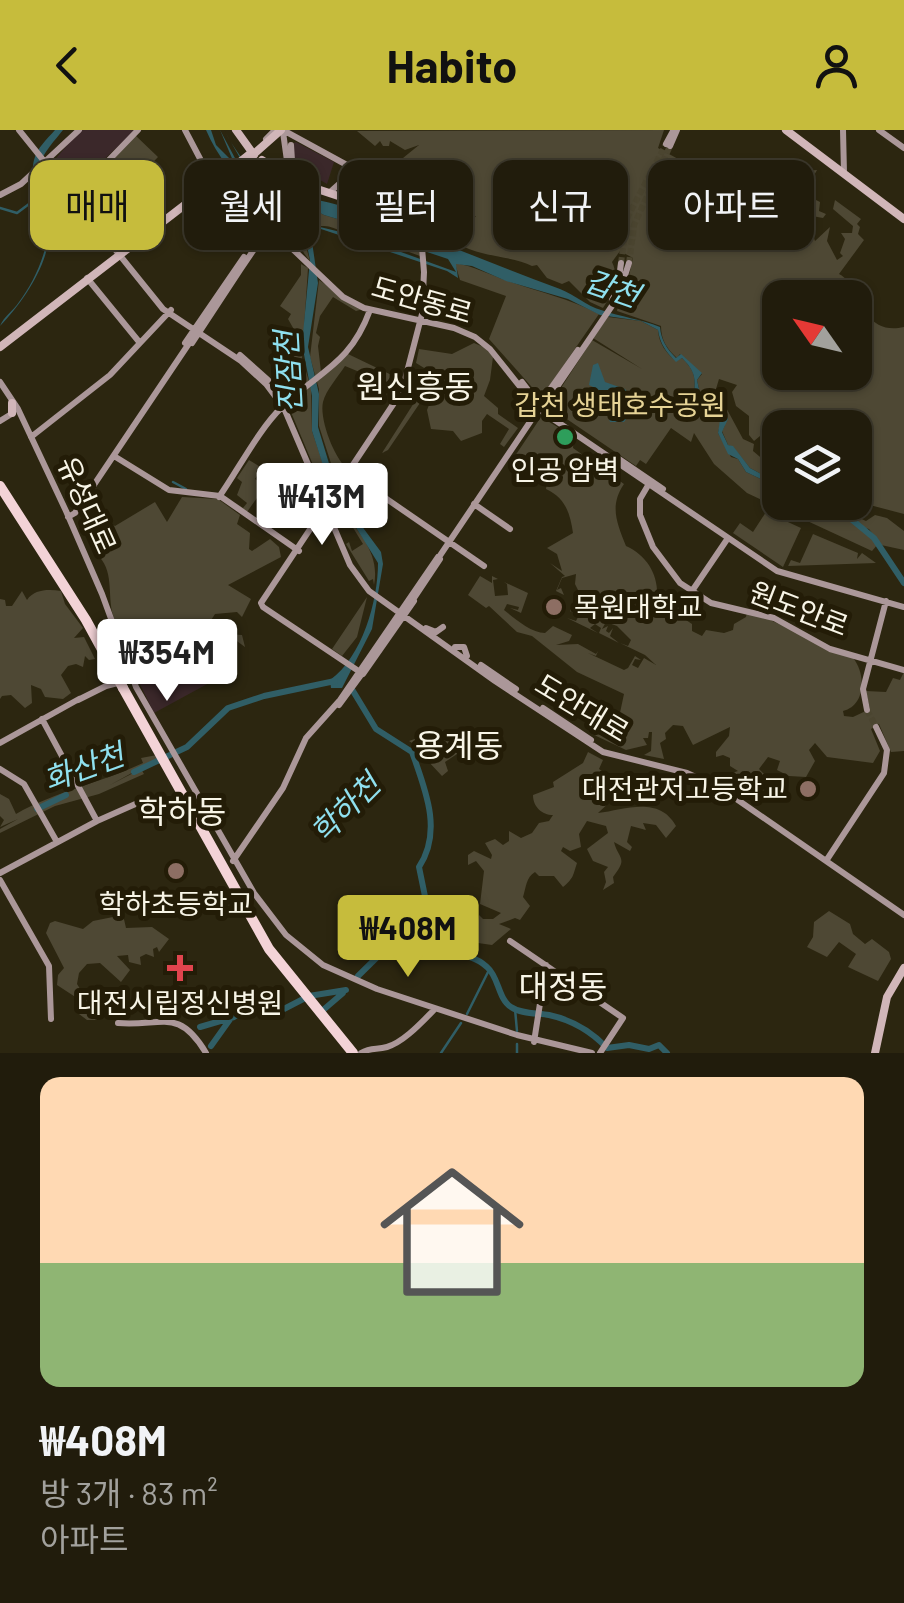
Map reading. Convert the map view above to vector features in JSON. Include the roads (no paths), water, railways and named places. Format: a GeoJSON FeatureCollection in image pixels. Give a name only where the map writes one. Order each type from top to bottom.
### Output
{"type":"FeatureCollection","features":[{"type":"Feature","properties":{"kind":"highway"},"geometry":{"type":"LineString","coordinates":[[0,488],[165,748],[256,929],[352,1053]]}},
{"type":"Feature","properties":{"kind":"main road"},"geometry":{"type":"LineString","coordinates":[[239,130],[254,153],[283,175],[339,197]]}},
{"type":"Feature","properties":{"kind":"main road"},"geometry":{"type":"LineString","coordinates":[[786,130],[903,218]]}},
{"type":"Feature","properties":{"kind":"main road"},"geometry":{"type":"LineString","coordinates":[[245,160],[283,137]]}},
{"type":"Feature","properties":{"kind":"main road"},"geometry":{"type":"LineString","coordinates":[[0,347],[184,208]]}},
{"type":"Feature","properties":{"kind":"main road"},"geometry":{"type":"LineString","coordinates":[[877,1053],[893,988],[904,970]]}},
{"type":"Feature","properties":{"kind":"street"},"geometry":{"type":"LineString","coordinates":[[20,130],[43,160]]}},
{"type":"Feature","properties":{"kind":"street"},"geometry":{"type":"LineString","coordinates":[[46,160],[78,130]]}},
{"type":"Feature","properties":{"kind":"street"},"geometry":{"type":"LineString","coordinates":[[109,160],[138,130]]}},
{"type":"Feature","properties":{"kind":"street"},"geometry":{"type":"LineString","coordinates":[[187,130],[204,160]]}},
{"type":"Feature","properties":{"kind":"street"},"geometry":{"type":"LineString","coordinates":[[668,145],[676,130]]}},
{"type":"Feature","properties":{"kind":"street"},"geometry":{"type":"LineString","coordinates":[[843,130],[844,173]]}},
{"type":"Feature","properties":{"kind":"street"},"geometry":{"type":"LineString","coordinates":[[878,130],[904,148]]}},
{"type":"Feature","properties":{"kind":"street"},"geometry":{"type":"LineString","coordinates":[[283,137],[339,162]]}},
{"type":"Feature","properties":{"kind":"street"},"geometry":{"type":"LineString","coordinates":[[0,195],[30,177]]}},
{"type":"Feature","properties":{"kind":"street"},"geometry":{"type":"LineString","coordinates":[[329,193],[339,184]]}},
{"type":"Feature","properties":{"kind":"street"},"geometry":{"type":"LineString","coordinates":[[121,250],[169,312],[205,330],[254,372],[282,407]]}},
{"type":"Feature","properties":{"kind":"street"},"geometry":{"type":"LineString","coordinates":[[250,250],[198,329],[199,336],[210,337],[258,369],[282,407]]}},
{"type":"Feature","properties":{"kind":"street"},"geometry":{"type":"LineString","coordinates":[[198,329],[252,250]]}},
{"type":"Feature","properties":{"kind":"street","name":"도안동로"},"geometry":{"type":"LineString","coordinates":[[293,250],[346,300],[456,324],[481,336],[532,394]]}},
{"type":"Feature","properties":{"kind":"street"},"geometry":{"type":"LineString","coordinates":[[357,672],[261,605],[398,398],[422,319],[424,250]]}},
{"type":"Feature","properties":{"kind":"street"},"geometry":{"type":"LineString","coordinates":[[74,531],[72,521],[78,506],[244,258]]}},
{"type":"Feature","properties":{"kind":"street"},"geometry":{"type":"LineString","coordinates":[[357,672],[401,618],[542,408],[576,354],[583,343],[611,302],[625,263],[622,292],[576,354]]}},
{"type":"Feature","properties":{"kind":"street"},"geometry":{"type":"LineString","coordinates":[[91,280],[140,343]]}},
{"type":"Feature","properties":{"kind":"street"},"geometry":{"type":"LineString","coordinates":[[219,496],[282,407],[319,378],[356,336],[369,308]]}},
{"type":"Feature","properties":{"kind":"street"},"geometry":{"type":"LineString","coordinates":[[31,437],[110,375],[169,312]]}},
{"type":"Feature","properties":{"kind":"street","name":"도안동로"},"geometry":{"type":"LineString","coordinates":[[422,319],[462,330],[481,341],[542,408]]}},
{"type":"Feature","properties":{"kind":"street","name":"유성대로"},"geometry":{"type":"LineString","coordinates":[[0,384],[31,437],[68,516],[125,666],[123,682]]}},
{"type":"Feature","properties":{"kind":"street"},"geometry":{"type":"LineString","coordinates":[[112,457],[158,388]]}},
{"type":"Feature","properties":{"kind":"street"},"geometry":{"type":"LineString","coordinates":[[532,394],[542,398],[542,408]]}},
{"type":"Feature","properties":{"kind":"street"},"geometry":{"type":"LineString","coordinates":[[532,394],[542,408],[612,459],[781,570],[904,606]]}},
{"type":"Feature","properties":{"kind":"street","name":"도안대로"},"geometry":{"type":"LineString","coordinates":[[282,407],[352,564],[401,618],[597,749],[702,778],[726,791],[904,912]]}},
{"type":"Feature","properties":{"kind":"street"},"geometry":{"type":"LineString","coordinates":[[542,408],[548,407],[649,483]]}},
{"type":"Feature","properties":{"kind":"street"},"geometry":{"type":"LineString","coordinates":[[0,421],[15,409]]}},
{"type":"Feature","properties":{"kind":"street"},"geometry":{"type":"LineString","coordinates":[[112,457],[169,492],[219,496],[298,550]]}},
{"type":"Feature","properties":{"kind":"street"},"geometry":{"type":"LineString","coordinates":[[350,474],[484,566]]}},
{"type":"Feature","properties":{"kind":"street","name":"원도안로"},"geometry":{"type":"LineString","coordinates":[[649,483],[639,506],[648,538],[670,574],[692,591],[714,604],[774,618],[830,649],[904,670]]}},
{"type":"Feature","properties":{"kind":"street"},"geometry":{"type":"LineString","coordinates":[[68,516],[78,506]]}},
{"type":"Feature","properties":{"kind":"street"},"geometry":{"type":"LineString","coordinates":[[476,506],[510,528]]}},
{"type":"Feature","properties":{"kind":"street","name":"유성대로"},"geometry":{"type":"LineString","coordinates":[[68,516],[102,594],[123,682],[149,713]]}},
{"type":"Feature","properties":{"kind":"street"},"geometry":{"type":"LineString","coordinates":[[692,591],[728,537]]}},
{"type":"Feature","properties":{"kind":"street"},"geometry":{"type":"LineString","coordinates":[[867,710],[863,689],[886,601]]}},
{"type":"Feature","properties":{"kind":"street"},"geometry":{"type":"LineString","coordinates":[[390,606],[409,603]]}},
{"type":"Feature","properties":{"kind":"street"},"geometry":{"type":"LineString","coordinates":[[227,869],[282,790],[300,748],[344,698],[357,672],[408,612],[409,603]]}},
{"type":"Feature","properties":{"kind":"street","name":"도안대로"},"geometry":{"type":"LineString","coordinates":[[401,618],[426,628],[455,647],[464,646],[467,656],[601,747],[705,776],[814,852]]}},
{"type":"Feature","properties":{"kind":"street"},"geometry":{"type":"LineString","coordinates":[[426,628],[436,632],[443,627]]}},
{"type":"Feature","properties":{"kind":"street"},"geometry":{"type":"LineString","coordinates":[[0,742],[78,699],[123,682]]}},
{"type":"Feature","properties":{"kind":"street","name":"유성대로"},"geometry":{"type":"LineString","coordinates":[[123,682],[149,713],[165,748]]}},
{"type":"Feature","properties":{"kind":"street"},"geometry":{"type":"LineString","coordinates":[[42,720],[96,821]]}},
{"type":"Feature","properties":{"kind":"street"},"geometry":{"type":"LineString","coordinates":[[827,860],[886,768],[887,750],[876,728]]}},
{"type":"Feature","properties":{"kind":"street"},"geometry":{"type":"LineString","coordinates":[[173,767],[230,851],[234,854],[241,849]]}},
{"type":"Feature","properties":{"kind":"street"},"geometry":{"type":"LineString","coordinates":[[0,769],[22,782],[57,842]]}},
{"type":"Feature","properties":{"kind":"street"},"geometry":{"type":"LineString","coordinates":[[51,1019],[46,960],[0,877],[96,821],[150,798]]}},
{"type":"Feature","properties":{"kind":"street"},"geometry":{"type":"LineString","coordinates":[[840,841],[852,835]]}},
{"type":"Feature","properties":{"kind":"street"},"geometry":{"type":"LineString","coordinates":[[230,851],[227,869],[267,916],[266,925],[276,928],[330,971],[534,1044],[580,1053]]}},
{"type":"Feature","properties":{"kind":"street"},"geometry":{"type":"LineString","coordinates":[[227,869],[310,956],[358,981],[434,1009]]}},
{"type":"Feature","properties":{"kind":"street"},"geometry":{"type":"LineString","coordinates":[[510,940],[623,1020],[604,1048]]}},
{"type":"Feature","properties":{"kind":"street"},"geometry":{"type":"LineString","coordinates":[[534,1044],[546,964]]}},
{"type":"Feature","properties":{"kind":"street"},"geometry":{"type":"LineString","coordinates":[[362,1053],[390,1046],[434,1009]]}},
{"type":"Feature","properties":{"kind":"street"},"geometry":{"type":"LineString","coordinates":[[118,1024],[161,1020],[179,1025],[193,1032],[206,1053]]}},
{"type":"Feature","properties":{"kind":"street"},"geometry":{"type":"LineString","coordinates":[[534,1044],[592,1053]]}},
{"type":"Feature","properties":{"kind":"water"},"geometry":{"type":"Polygon","coordinates":[[[55,130],[63,130],[42,160],[35,160],[55,130]]]}},
{"type":"Feature","properties":{"kind":"water"},"geometry":{"type":"Polygon","coordinates":[[[206,130],[211,130],[216,145],[231,160],[224,160],[206,130]]]}},
{"type":"Feature","properties":{"kind":"water"},"geometry":{"type":"Polygon","coordinates":[[[319,200],[339,205],[339,220],[319,212],[319,200]]]}},
{"type":"Feature","properties":{"kind":"water"},"geometry":{"type":"Polygon","coordinates":[[[47,250],[42,265],[27,292],[0,326],[26,292],[47,250]]]}},
{"type":"Feature","properties":{"kind":"water"},"geometry":{"type":"Polygon","coordinates":[[[308,250],[313,250],[318,283],[308,347],[319,394],[318,427],[334,480],[347,506],[381,552],[383,564],[372,629],[342,688],[331,688],[330,680],[351,657],[366,627],[378,563],[329,484],[312,431],[312,396],[302,344],[308,250]]]}},
{"type":"Feature","properties":{"kind":"water"},"geometry":{"type":"Polygon","coordinates":[[[384,250],[396,250],[456,272],[448,259],[421,250],[459,250],[560,289],[596,308],[646,322],[660,327],[673,355],[676,358],[681,354],[702,373],[697,380],[700,394],[724,410],[728,419],[722,432],[728,445],[750,468],[762,474],[762,480],[746,472],[738,459],[728,454],[718,433],[720,420],[694,393],[692,370],[682,358],[676,362],[669,355],[658,330],[641,321],[600,315],[568,299],[506,281],[472,266],[456,264],[458,278],[384,250]]]}},
{"type":"Feature","properties":{"kind":"water"},"geometry":{"type":"Polygon","coordinates":[[[598,363],[605,382],[625,389],[632,398],[630,414],[624,422],[610,422],[607,397],[589,385],[593,365],[598,363]]]}},
{"type":"Feature","properties":{"kind":"waterway"},"geometry":{"type":"LineString","coordinates":[[0,208],[17,213],[30,203]]}},
{"type":"Feature","properties":{"kind":"waterway"},"geometry":{"type":"LineString","coordinates":[[173,482],[186,489]]}},
{"type":"Feature","properties":{"kind":"waterway"},"geometry":{"type":"LineString","coordinates":[[852,520],[874,538],[904,583]]}},
{"type":"Feature","properties":{"kind":"waterway","name":"화산천"},"geometry":{"type":"LineString","coordinates":[[134,772],[187,747],[228,708],[335,681]]}},
{"type":"Feature","properties":{"kind":"waterway","name":"진잠천"},"geometry":{"type":"LineString","coordinates":[[350,686],[376,729],[412,752],[422,781],[431,825],[419,867],[428,911],[422,931],[428,947],[480,962],[491,971],[503,999],[515,1009],[566,1020],[588,1031],[607,1048],[629,1045],[649,1049],[659,1045],[667,1053]]}},
{"type":"Feature","properties":{"kind":"waterway","name":"화산천"},"geometry":{"type":"LineString","coordinates":[[37,809],[66,795]]}},
{"type":"Feature","properties":{"kind":"waterway"},"geometry":{"type":"LineString","coordinates":[[358,976],[428,911]]}},
{"type":"Feature","properties":{"kind":"waterway"},"geometry":{"type":"LineString","coordinates":[[467,1014],[489,970]]}},
{"type":"Feature","properties":{"kind":"waterway"},"geometry":{"type":"LineString","coordinates":[[200,1027],[234,1017],[260,1002],[282,1010],[309,996],[346,990]]}},
{"type":"Feature","properties":{"kind":"waterway"},"geometry":{"type":"LineString","coordinates":[[322,1011],[343,993]]}},
{"type":"Feature","properties":{"kind":"waterway"},"geometry":{"type":"LineString","coordinates":[[515,1009],[517,1031]]}},
{"type":"Feature","properties":{"kind":"waterway"},"geometry":{"type":"LineString","coordinates":[[211,1046],[231,1018]]}},
{"type":"Feature","properties":{"kind":"waterway"},"geometry":{"type":"LineString","coordinates":[[441,1053],[461,1023]]}},
{"type":"Feature","properties":{"kind":"waterway"},"geometry":{"type":"LineString","coordinates":[[517,1044],[517,1053]]}},
{"type":"Feature","properties":{"kind":"tunnel"},"geometry":{"type":"LineString","coordinates":[[621,263],[627,218],[666,144]]}},
{"type":"Feature","properties":{"kind":"tunnel"},"geometry":{"type":"LineString","coordinates":[[629,263],[634,225],[670,146]]}},
{"type":"Feature","properties":{"kind":"tunnel"},"geometry":{"type":"LineString","coordinates":[[867,710],[876,727]]}},
{"type":"Feature","properties":{"kind":"place","name":"인공 암벽"},"geometry":{"type":"Point","coordinates":[565,437]}},
{"type":"Feature","properties":{"kind":"place","name":"목원대학교"},"geometry":{"type":"Point","coordinates":[554,607]}},
{"type":"Feature","properties":{"kind":"place","name":"대전관저고등학교"},"geometry":{"type":"Point","coordinates":[808,789]}},
{"type":"Feature","properties":{"kind":"place","name":"학하초등학교"},"geometry":{"type":"Point","coordinates":[176,871]}},
{"type":"Feature","properties":{"kind":"place","name":"대전시립정신병원"},"geometry":{"type":"Point","coordinates":[180,968]}},
{"type":"Feature","properties":{"kind":"district","name":"원신흥동"},"geometry":{"type":"Point","coordinates":[415,387]}},
{"type":"Feature","properties":{"kind":"district","name":"용계동"},"geometry":{"type":"Point","coordinates":[459,746]}},
{"type":"Feature","properties":{"kind":"district","name":"학하동"},"geometry":{"type":"Point","coordinates":[182,812]}},
{"type":"Feature","properties":{"kind":"district","name":"대정동"},"geometry":{"type":"Point","coordinates":[563,987]}},
{"type":"Feature","properties":{"kind":"water label","name":"갑천"},"geometry":{"type":"Point","coordinates":[612,289]}},
{"type":"Feature","properties":{"kind":"water label","name":"학하천"},"geometry":{"type":"Point","coordinates":[346,809]}},
{"type":"Feature","properties":{"kind":"park label","name":"갑천 생태호수공원"},"geometry":{"type":"Point","coordinates":[620,405]}}]}
